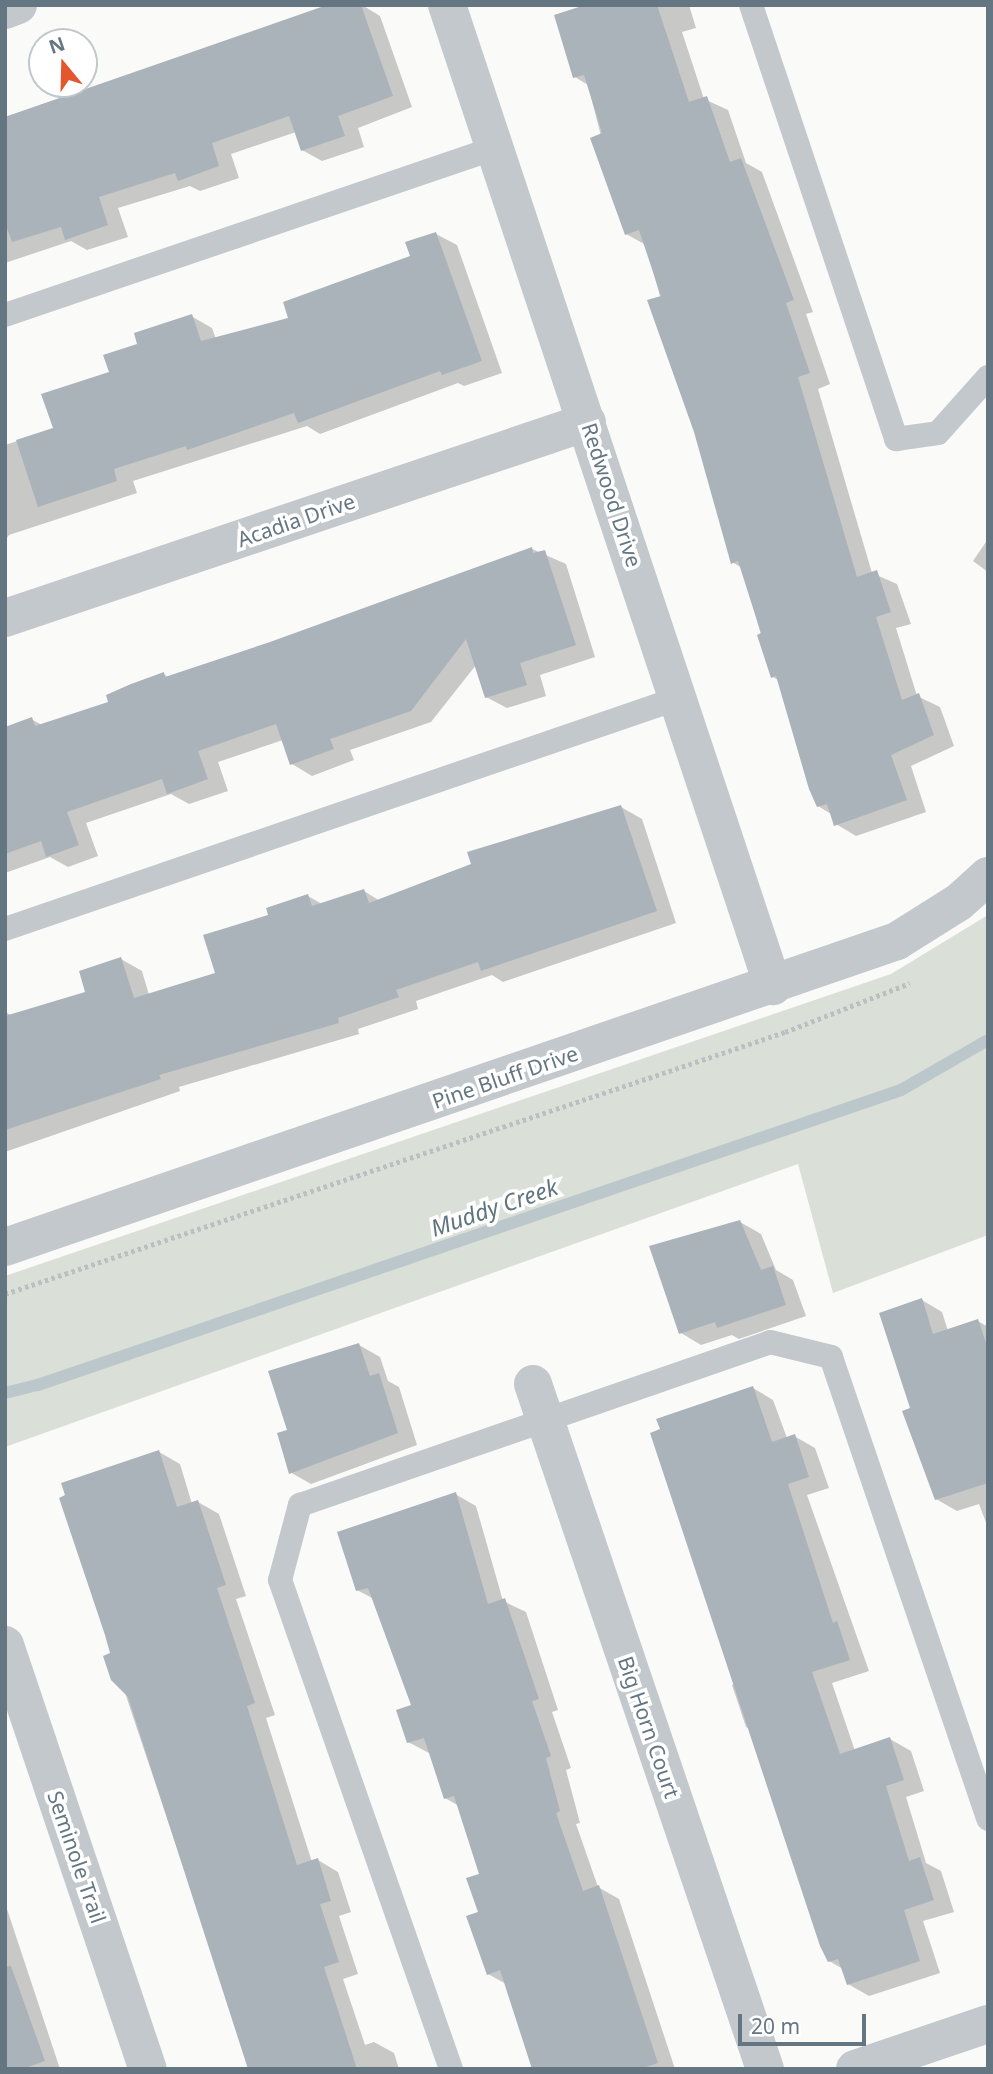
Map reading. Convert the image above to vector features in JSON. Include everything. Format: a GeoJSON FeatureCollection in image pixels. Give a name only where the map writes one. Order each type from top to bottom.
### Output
{"type":"FeatureCollection","features":[{"type":"Feature","properties":{"kind":"street"},"geometry":{"type":"LineString","coordinates":[[5,10],[18,5]]}},
{"type":"Feature","properties":{"kind":"street","name":"Redwood Drive"},"geometry":{"type":"LineString","coordinates":[[447,5],[774,986]]}},
{"type":"Feature","properties":{"kind":"street","name":"Acadia Drive"},"geometry":{"type":"LineString","coordinates":[[5,618],[587,422]]}},
{"type":"Feature","properties":{"kind":"street","name":"Pine Bluff Drive"},"geometry":{"type":"LineString","coordinates":[[5,1247],[774,986],[897,940],[959,902],[988,876]]}},
{"type":"Feature","properties":{"kind":"street","name":"Big Horn Court"},"geometry":{"type":"LineString","coordinates":[[539,1402],[765,2069]]}},
{"type":"Feature","properties":{"kind":"street","name":"Seminole Trail"},"geometry":{"type":"LineString","coordinates":[[5,1644],[148,2069]]}},
{"type":"Feature","properties":{"kind":"street"},"geometry":{"type":"LineString","coordinates":[[855,2069],[988,2024]]}},
{"type":"Feature","properties":{"kind":"lane"},"geometry":{"type":"LineString","coordinates":[[751,5],[896,439],[939,433],[988,377]]}},
{"type":"Feature","properties":{"kind":"lane"},"geometry":{"type":"LineString","coordinates":[[5,314],[495,148]]}},
{"type":"Feature","properties":{"kind":"lane"},"geometry":{"type":"LineString","coordinates":[[5,929],[679,698]]}},
{"type":"Feature","properties":{"kind":"lane"},"geometry":{"type":"LineString","coordinates":[[451,2069],[280,1580],[300,1505],[539,1402],[770,1342],[831,1357],[988,1819]]}},
{"type":"Feature","properties":{"kind":"path"},"geometry":{"type":"LineString","coordinates":[[5,1294],[785,1032],[895,992],[918,978]]}},
{"type":"Feature","properties":{"kind":"shaded area"},"geometry":{"type":"Polygon","coordinates":[[[988,915],[988,1235],[833,1293],[798,1164],[5,1447],[5,1276],[891,974],[988,915]]]}},
{"type":"Feature","properties":{"kind":"building"},"geometry":{"type":"Polygon","coordinates":[[[327,5],[361,5],[393,96],[338,116],[345,136],[301,151],[289,116],[212,143],[219,166],[178,181],[175,173],[99,197],[108,225],[65,240],[61,227],[12,242],[5,223],[5,117],[60,98],[98,98],[98,85],[327,5]]]}},
{"type":"Feature","properties":{"kind":"building"},"geometry":{"type":"Polygon","coordinates":[[[585,5],[657,5],[689,102],[707,96],[730,162],[741,158],[794,300],[786,303],[810,373],[798,377],[857,577],[877,570],[891,612],[876,617],[902,700],[919,693],[934,735],[891,755],[907,800],[834,826],[827,804],[817,807],[809,789],[776,676],[771,678],[757,635],[761,633],[738,561],[731,564],[694,432],[647,300],[661,296],[639,230],[625,235],[590,138],[602,133],[584,75],[573,78],[554,15],[585,5]]]}},
{"type":"Feature","properties":{"kind":"building"},"geometry":{"type":"Polygon","coordinates":[[[436,232],[482,361],[442,375],[440,371],[298,423],[294,413],[187,450],[186,446],[114,469],[117,481],[38,507],[16,440],[53,428],[41,394],[109,372],[103,355],[137,344],[134,333],[192,314],[201,341],[288,318],[283,302],[410,256],[405,242],[436,232]]]}},
{"type":"Feature","properties":{"kind":"building"},"geometry":{"type":"Polygon","coordinates":[[[532,547],[533,553],[545,550],[576,645],[520,663],[527,685],[485,698],[466,639],[411,711],[330,739],[334,749],[290,765],[276,724],[198,751],[208,779],[167,794],[162,779],[67,812],[79,845],[46,857],[41,841],[5,854],[5,727],[32,717],[35,726],[108,702],[106,695],[131,684],[164,672],[165,677],[270,642],[532,547]]]}},
{"type":"Feature","properties":{"kind":"building"},"geometry":{"type":"Polygon","coordinates":[[[621,805],[657,911],[481,971],[478,962],[396,990],[399,997],[338,1018],[339,1023],[159,1075],[161,1079],[5,1130],[5,1016],[85,992],[79,971],[121,957],[134,998],[215,973],[203,935],[268,915],[266,908],[308,894],[312,906],[364,889],[369,903],[471,864],[467,852],[621,805]]]}},
{"type":"Feature","properties":{"kind":"building"},"geometry":{"type":"Polygon","coordinates":[[[740,1220],[761,1270],[773,1266],[786,1305],[717,1328],[715,1322],[679,1334],[649,1246],[740,1220]]]}},
{"type":"Feature","properties":{"kind":"building"},"geometry":{"type":"Polygon","coordinates":[[[922,1298],[933,1334],[978,1319],[988,1349],[988,1483],[935,1500],[902,1411],[910,1408],[879,1313],[922,1298]]]}},
{"type":"Feature","properties":{"kind":"building"},"geometry":{"type":"Polygon","coordinates":[[[359,1343],[370,1376],[379,1373],[398,1433],[289,1474],[277,1433],[287,1430],[268,1371],[359,1343]]]}},
{"type":"Feature","properties":{"kind":"building"},"geometry":{"type":"Polygon","coordinates":[[[753,1386],[772,1442],[795,1434],[809,1477],[788,1484],[833,1623],[837,1621],[850,1660],[812,1672],[840,1754],[890,1737],[904,1780],[886,1786],[909,1861],[920,1857],[934,1900],[904,1910],[920,1961],[847,1985],[838,1959],[828,1962],[820,1946],[650,1433],[660,1429],[656,1419],[753,1386]]]}},
{"type":"Feature","properties":{"kind":"building"},"geometry":{"type":"Polygon","coordinates":[[[159,1450],[177,1507],[198,1500],[226,1585],[217,1588],[255,1703],[247,1706],[297,1865],[318,1858],[331,1901],[320,1904],[339,1962],[324,1967],[357,2069],[248,2069],[128,1697],[111,1680],[103,1656],[110,1653],[59,1498],[65,1495],[61,1483],[159,1450]]]}},
{"type":"Feature","properties":{"kind":"building"},"geometry":{"type":"Polygon","coordinates":[[[456,1492],[488,1604],[505,1598],[539,1699],[532,1701],[551,1756],[546,1758],[560,1811],[556,1813],[583,1891],[599,1885],[658,2063],[640,2069],[532,2069],[500,1970],[487,1975],[466,1916],[478,1912],[466,1878],[479,1874],[454,1796],[444,1799],[424,1738],[407,1743],[396,1710],[411,1705],[368,1588],[356,1591],[337,1532],[456,1492]]]}},
{"type":"Feature","properties":{"kind":"building"},"geometry":{"type":"Polygon","coordinates":[[[11,1966],[45,2061],[22,2069],[5,2069],[5,1967],[11,1966]]]}},
{"type":"Feature","properties":{"kind":"waterway","name":"Muddy Creek"},"geometry":{"type":"LineString","coordinates":[[5,1393],[38,1385],[901,1090],[988,1040]]}}]}
